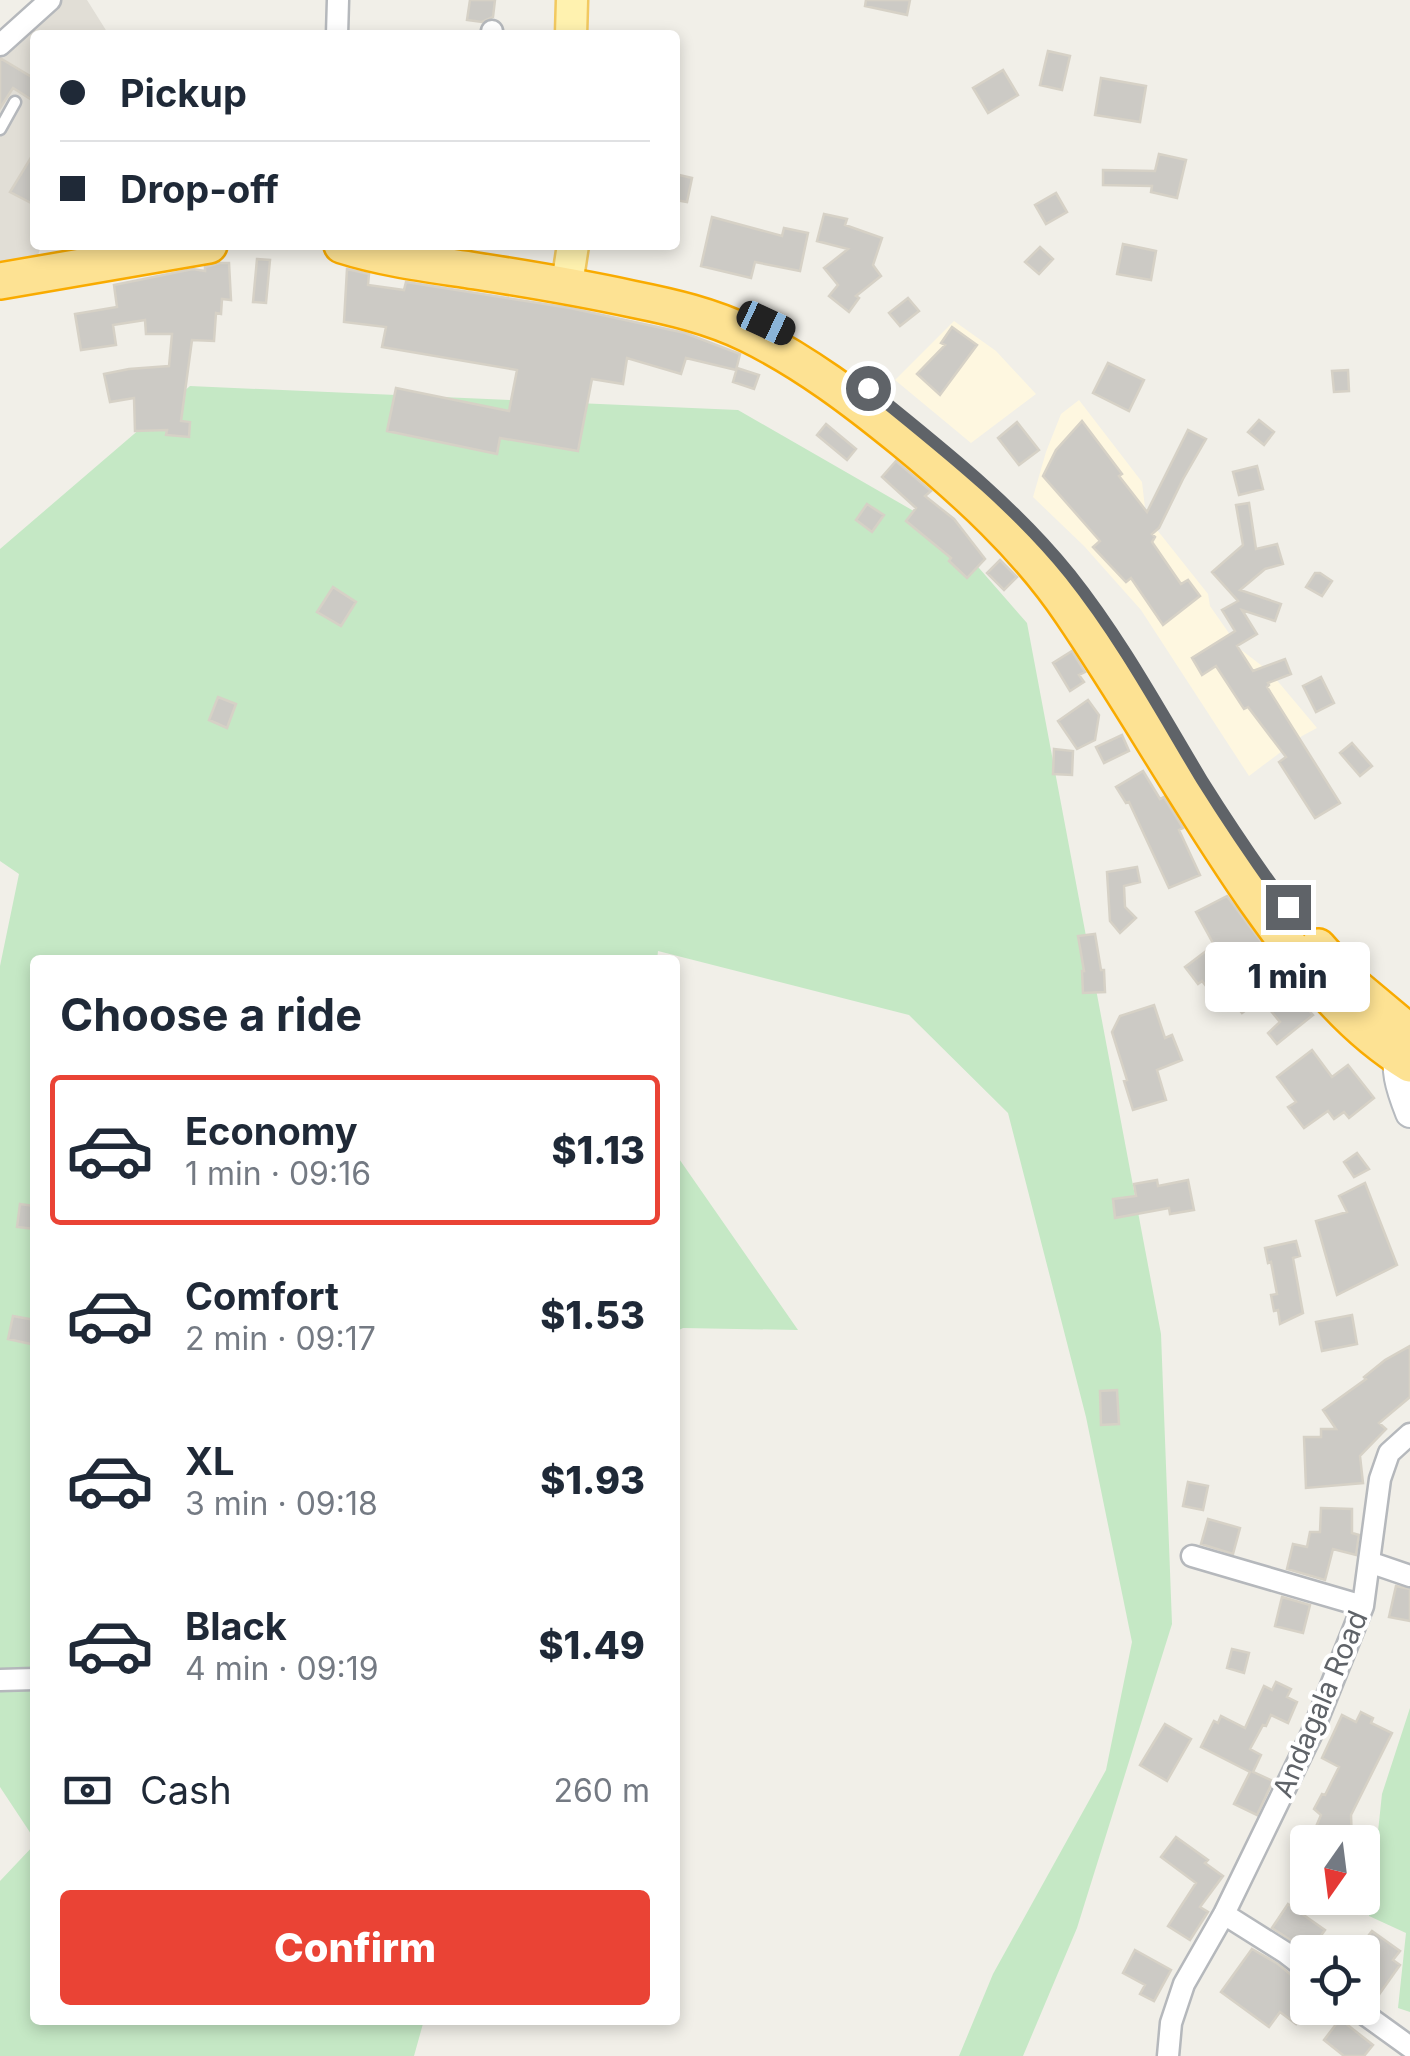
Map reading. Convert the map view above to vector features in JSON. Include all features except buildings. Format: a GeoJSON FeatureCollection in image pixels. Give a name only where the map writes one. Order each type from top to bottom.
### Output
{"type":"FeatureCollection","features":[{"type":"Feature","properties":{"kind":"highway"},"geometry":{"type":"LineString","coordinates":[[0,281],[180,250]]}},
{"type":"Feature","properties":{"kind":"highway"},"geometry":{"type":"LineString","coordinates":[[359,250],[376,256],[569,267]]}},
{"type":"Feature","properties":{"kind":"highway"},"geometry":{"type":"LineString","coordinates":[[457,250],[569,267],[676,290],[735,309],[790,334],[907,418],[996,495],[1052,554],[1098,612],[1272,886],[1326,960],[1373,1004],[1406,1046]]}},
{"type":"Feature","properties":{"kind":"main road"},"geometry":{"type":"LineString","coordinates":[[571,30],[572,0]]}},
{"type":"Feature","properties":{"kind":"street"},"geometry":{"type":"LineString","coordinates":[[0,45],[50,0]]}},
{"type":"Feature","properties":{"kind":"street"},"geometry":{"type":"LineString","coordinates":[[337,30],[338,0]]}},
{"type":"Feature","properties":{"kind":"street"},"geometry":{"type":"LineString","coordinates":[[1406,1046],[1400,1085],[1410,1113]]}},
{"type":"Feature","properties":{"kind":"street","name":"Andagala Road"},"geometry":{"type":"LineString","coordinates":[[1168,2056],[1171,2023],[1184,1984],[1224,1914],[1312,1733],[1363,1606],[1380,1479],[1390,1453],[1410,1434]]}},
{"type":"Feature","properties":{"kind":"street"},"geometry":{"type":"LineString","coordinates":[[1192,1556],[1363,1606]]}},
{"type":"Feature","properties":{"kind":"street"},"geometry":{"type":"LineString","coordinates":[[1369,1562],[1410,1576]]}},
{"type":"Feature","properties":{"kind":"street"},"geometry":{"type":"LineString","coordinates":[[0,1680],[30,1679]]}},
{"type":"Feature","properties":{"kind":"street"},"geometry":{"type":"LineString","coordinates":[[1224,1914],[1290,1956]]}},
{"type":"Feature","properties":{"kind":"street"},"geometry":{"type":"LineString","coordinates":[[1380,2025],[1410,2047]]}},
{"type":"Feature","properties":{"kind":"lane"},"geometry":{"type":"LineString","coordinates":[[0,129],[15,102]]}},
{"type":"Feature","properties":{"kind":"shaded area"},"geometry":{"type":"Polygon","coordinates":[[[50,0],[87,0],[106,30],[30,30],[30,250],[40,250],[32,277],[0,281],[0,45],[50,0]]]}},
{"type":"Feature","properties":{"kind":"shaded area"},"geometry":{"type":"Polygon","coordinates":[[[954,321],[996,351],[1036,394],[971,443],[895,380],[954,321]]]}},
{"type":"Feature","properties":{"kind":"shaded area"},"geometry":{"type":"Polygon","coordinates":[[[1079,400],[1142,482],[1146,516],[1208,594],[1210,606],[1240,649],[1270,672],[1317,728],[1249,776],[1141,610],[1084,546],[1033,497],[1061,414],[1079,400]]]}},
{"type":"Feature","properties":{"kind":"green space"},"geometry":{"type":"Polygon","coordinates":[[[190,386],[738,410],[945,529],[1027,623],[1161,1334],[1172,1624],[1077,1928],[1023,2056],[959,2056],[993,1974],[1106,1770],[1132,1642],[1086,1417],[1008,1113],[909,1015],[680,955],[658,951],[658,955],[30,955],[30,1832],[0,1787],[0,966],[19,874],[0,861],[0,549],[190,386]]]}},
{"type":"Feature","properties":{"kind":"green space"},"geometry":{"type":"Polygon","coordinates":[[[680,1160],[798,1330],[680,1330],[680,1160]]]}},
{"type":"Feature","properties":{"kind":"green space"},"geometry":{"type":"Polygon","coordinates":[[[1410,1708],[1410,2012],[1398,2008],[1406,1933],[1369,1916],[1380,1915],[1382,1794],[1410,1708]]]}},
{"type":"Feature","properties":{"kind":"green space"},"geometry":{"type":"Polygon","coordinates":[[[30,1849],[30,2025],[423,2025],[414,2056],[0,2056],[0,1881],[30,1849]]]}},
{"type":"Feature","properties":{"kind":"route"},"geometry":{"type":"LineString","coordinates":[[868,388],[996,495],[1070,575],[1126,654],[1205,784],[1288,907]]}}]}
